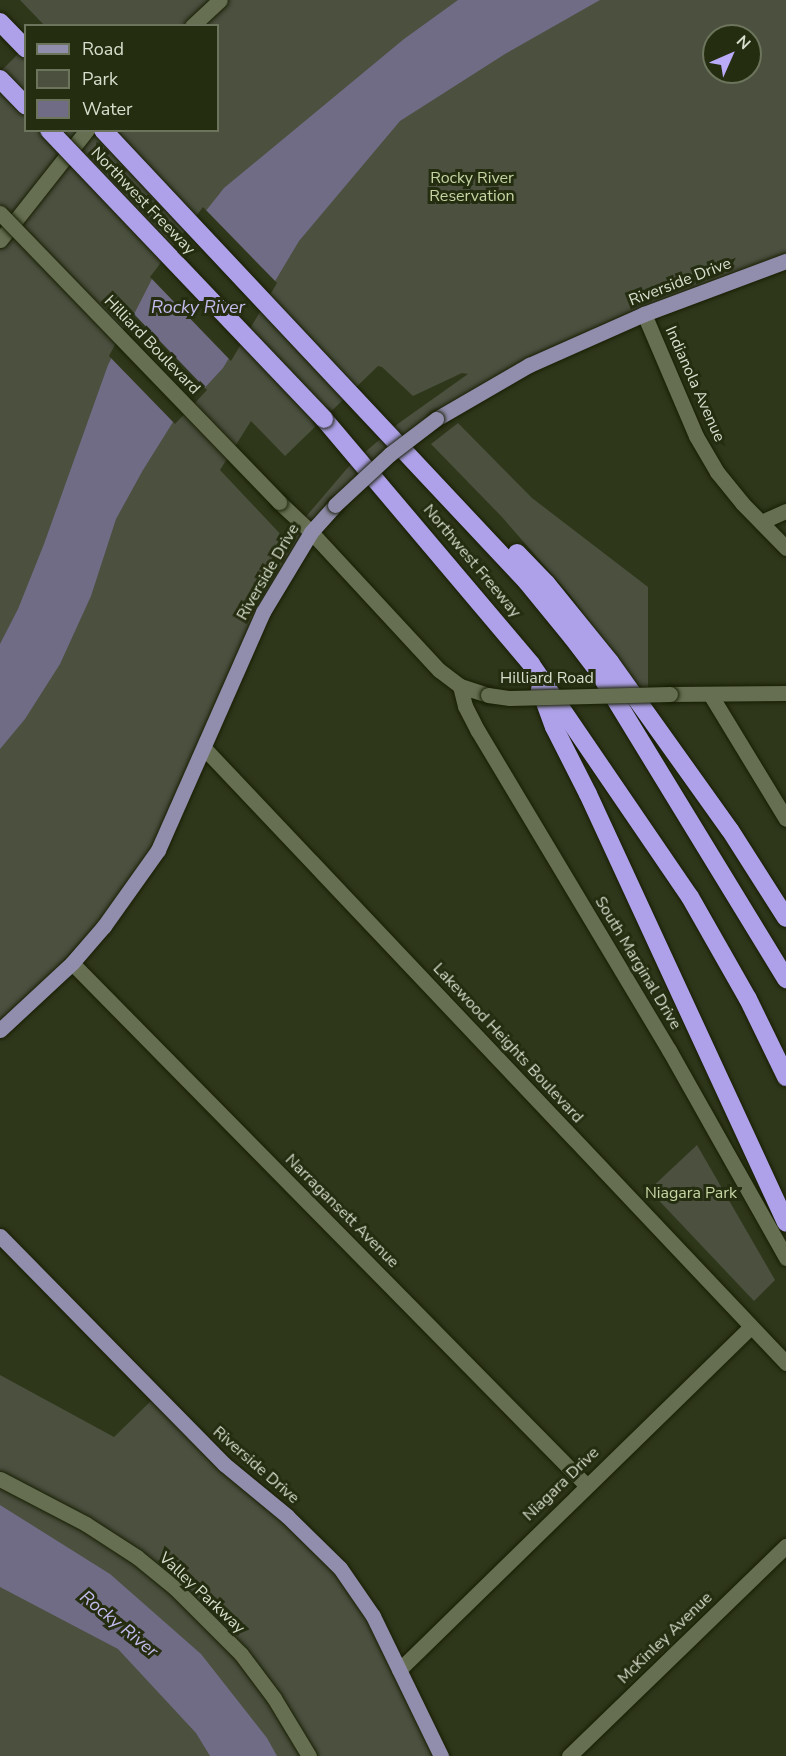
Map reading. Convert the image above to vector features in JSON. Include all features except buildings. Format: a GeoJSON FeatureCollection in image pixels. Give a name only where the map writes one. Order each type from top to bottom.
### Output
{"type":"FeatureCollection","features":[{"type":"Feature","properties":{"kind":"highway"},"geometry":{"type":"LineString","coordinates":[[0,22],[23,47]]}},
{"type":"Feature","properties":{"kind":"highway"},"geometry":{"type":"LineString","coordinates":[[0,79],[24,104]]}},
{"type":"Feature","properties":{"kind":"highway","name":"Northwest Freeway"},"geometry":{"type":"LineString","coordinates":[[51,132],[324,419],[531,664],[690,897],[748,999],[786,1077]]}},
{"type":"Feature","properties":{"kind":"highway","name":"Northwest Freeway"},"geometry":{"type":"LineString","coordinates":[[105,132],[527,582],[598,671],[786,979]]}},
{"type":"Feature","properties":{"kind":"highway"},"geometry":{"type":"LineString","coordinates":[[374,417],[481,516],[546,583],[609,662],[730,830],[786,918]]}},
{"type":"Feature","properties":{"kind":"highway"},"geometry":{"type":"LineString","coordinates":[[531,664],[554,727],[588,794],[786,1223]]}},
{"type":"Feature","properties":{"kind":"main road","name":"Riverside Drive"},"geometry":{"type":"LineString","coordinates":[[0,1030],[72,963],[104,926],[158,850],[263,612],[310,532],[334,505],[390,454],[436,418],[529,365],[644,314],[786,261]]}},
{"type":"Feature","properties":{"kind":"main road","name":"Riverside Drive"},"geometry":{"type":"LineString","coordinates":[[0,1236],[224,1464],[287,1516],[340,1568],[372,1616],[441,1756]]}},
{"type":"Feature","properties":{"kind":"street"},"geometry":{"type":"LineString","coordinates":[[194,24],[220,0]]}},
{"type":"Feature","properties":{"kind":"street"},"geometry":{"type":"LineString","coordinates":[[0,240],[85,132]]}},
{"type":"Feature","properties":{"kind":"street","name":"Hilliard Boulevard"},"geometry":{"type":"LineString","coordinates":[[0,213],[279,502]]}},
{"type":"Feature","properties":{"kind":"street","name":"Indianola Avenue"},"geometry":{"type":"LineString","coordinates":[[644,314],[696,436],[717,472],[786,548]]}},
{"type":"Feature","properties":{"kind":"street","name":"Hilliard Road"},"geometry":{"type":"LineString","coordinates":[[279,502],[439,670],[460,686],[488,695],[510,698],[786,693]]}},
{"type":"Feature","properties":{"kind":"street"},"geometry":{"type":"LineString","coordinates":[[760,522],[786,511]]}},
{"type":"Feature","properties":{"kind":"street","name":"South Marginal Drive"},"geometry":{"type":"LineString","coordinates":[[460,686],[465,706],[478,731],[669,1050],[786,1258]]}},
{"type":"Feature","properties":{"kind":"street"},"geometry":{"type":"LineString","coordinates":[[710,694],[786,819]]}},
{"type":"Feature","properties":{"kind":"street","name":"Lakewood Heights Boulevard"},"geometry":{"type":"LineString","coordinates":[[204,748],[786,1363]]}},
{"type":"Feature","properties":{"kind":"street","name":"Narragansett Avenue"},"geometry":{"type":"LineString","coordinates":[[72,963],[586,1485]]}},
{"type":"Feature","properties":{"kind":"street","name":"Niagara Drive"},"geometry":{"type":"LineString","coordinates":[[399,1670],[586,1485],[751,1327]]}},
{"type":"Feature","properties":{"kind":"street","name":"Valley Parkway"},"geometry":{"type":"LineString","coordinates":[[0,1479],[86,1524],[137,1557],[176,1588],[241,1654],[274,1698],[309,1756]]}},
{"type":"Feature","properties":{"kind":"street","name":"McKinley Avenue"},"geometry":{"type":"LineString","coordinates":[[569,1756],[786,1546]]}},
{"type":"Feature","properties":{"kind":"green space","name":"Rocky River Reservation"},"geometry":{"type":"Polygon","coordinates":[[[20,0],[786,0],[786,256],[510,375],[370,472],[295,557],[162,853],[21,1007],[0,1023],[0,72],[24,48],[24,132],[219,132],[219,24],[43,24],[20,0]],[[378,366],[285,456],[251,421],[220,470],[286,540],[350,465],[399,423],[468,374],[462,373],[413,396],[382,367],[378,366]]]}},
{"type":"Feature","properties":{"kind":"green space"},"geometry":{"type":"Polygon","coordinates":[[[458,423],[532,498],[648,587],[648,687],[637,688],[569,594],[502,517],[431,444],[458,423]]]}},
{"type":"Feature","properties":{"kind":"green space","name":"Niagara Park"},"geometry":{"type":"Polygon","coordinates":[[[697,1145],[775,1280],[754,1301],[649,1190],[697,1145]]]}},
{"type":"Feature","properties":{"kind":"green space"},"geometry":{"type":"Polygon","coordinates":[[[0,1375],[114,1437],[154,1398],[328,1563],[373,1626],[438,1756],[0,1756],[0,1375]]]}},
{"type":"Feature","properties":{"kind":"water","name":"Rocky River"},"geometry":{"type":"Polygon","coordinates":[[[458,0],[600,0],[505,54],[400,121],[299,241],[223,368],[173,422],[143,470],[116,519],[91,596],[60,664],[25,719],[0,749],[0,644],[18,609],[44,544],[108,365],[152,279],[224,188],[404,39],[458,0]]]}},
{"type":"Feature","properties":{"kind":"water","name":"Rocky River"},"geometry":{"type":"Polygon","coordinates":[[[0,1505],[110,1574],[201,1654],[267,1738],[277,1756],[210,1756],[196,1733],[118,1649],[0,1587],[0,1505]]]}},
{"type":"Feature","properties":{"kind":"pier"},"geometry":{"type":"Polygon","coordinates":[[[203,207],[277,283],[231,361],[150,277],[203,207]]]}},
{"type":"Feature","properties":{"kind":"pier"},"geometry":{"type":"Polygon","coordinates":[[[132,312],[207,390],[175,424],[109,356],[132,312]]]}}]}
